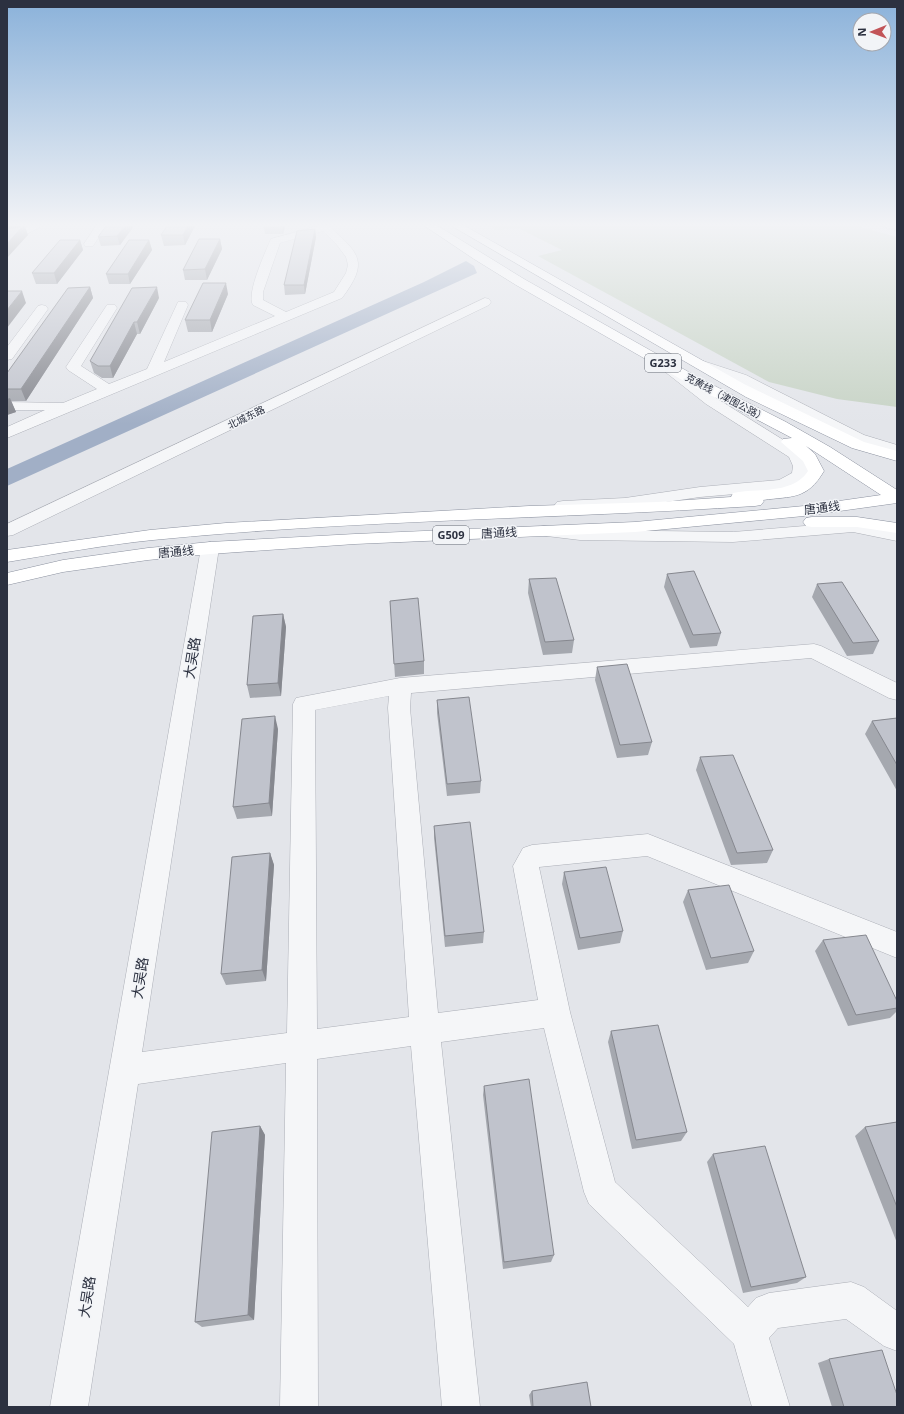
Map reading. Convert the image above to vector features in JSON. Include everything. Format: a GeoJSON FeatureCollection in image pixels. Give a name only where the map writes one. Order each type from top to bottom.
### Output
{"type":"FeatureCollection","features":[{"type":"Feature","properties":{"kind":"highway","name":"克黄线（津围公路）"},"geometry":{"type":"LineString","coordinates":[[538,292],[696,382],[781,425],[824,450],[889,484],[897,498]]}},
{"type":"Feature","properties":{"kind":"highway","name":"克黄线（津围公路）"},"geometry":{"type":"LineString","coordinates":[[573,292],[700,364],[863,460]]}},
{"type":"Feature","properties":{"kind":"highway"},"geometry":{"type":"LineString","coordinates":[[658,507],[701,500],[795,490],[810,481],[816,471],[814,462],[807,454],[696,382]]}},
{"type":"Feature","properties":{"kind":"highway","name":"G233"},"geometry":{"type":"LineString","coordinates":[[734,384],[858,445],[897,456]]}},
{"type":"Feature","properties":{"kind":"highway","name":"唐通线"},"geometry":{"type":"LineString","coordinates":[[7,556],[150,535],[226,528],[529,511],[658,507],[775,500],[889,484]]}},
{"type":"Feature","properties":{"kind":"highway","name":"唐通线"},"geometry":{"type":"LineString","coordinates":[[7,579],[63,566],[148,554],[210,548],[635,527],[804,511],[897,498]]}},
{"type":"Feature","properties":{"kind":"highway"},"geometry":{"type":"LineString","coordinates":[[635,527],[675,530],[740,528],[838,521],[857,522],[897,528]]}},
{"type":"Feature","properties":{"kind":"street"},"geometry":{"type":"LineString","coordinates":[[257,292],[258,302],[286,317]]}},
{"type":"Feature","properties":{"kind":"street"},"geometry":{"type":"LineString","coordinates":[[7,432],[286,317],[338,295],[341,292]]}},
{"type":"Feature","properties":{"kind":"street","name":"北城东路"},"geometry":{"type":"LineString","coordinates":[[7,531],[485,302]]}},
{"type":"Feature","properties":{"kind":"street"},"geometry":{"type":"LineString","coordinates":[[152,373],[182,305]]}},
{"type":"Feature","properties":{"kind":"street"},"geometry":{"type":"LineString","coordinates":[[109,390],[73,367],[111,308]]}},
{"type":"Feature","properties":{"kind":"street"},"geometry":{"type":"LineString","coordinates":[[7,356],[42,309]]}},
{"type":"Feature","properties":{"kind":"street"},"geometry":{"type":"LineString","coordinates":[[529,511],[562,506],[633,502],[700,492],[780,485],[792,482],[799,476],[802,470],[801,461],[795,454],[711,401],[664,363]]}},
{"type":"Feature","properties":{"kind":"street"},"geometry":{"type":"LineString","coordinates":[[700,364],[741,378],[858,438],[897,450]]}},
{"type":"Feature","properties":{"kind":"street"},"geometry":{"type":"LineString","coordinates":[[7,406],[67,406]]}},
{"type":"Feature","properties":{"kind":"street"},"geometry":{"type":"LineString","coordinates":[[541,531],[580,535],[702,537],[771,535],[853,528],[897,536]]}},
{"type":"Feature","properties":{"kind":"street","name":"大吴路"},"geometry":{"type":"LineString","coordinates":[[69,1407],[210,548]]}},
{"type":"Feature","properties":{"kind":"street"},"geometry":{"type":"LineString","coordinates":[[299,1407],[304,704],[400,686],[814,651],[897,692]]}},
{"type":"Feature","properties":{"kind":"street"},"geometry":{"type":"LineString","coordinates":[[400,686],[400,723],[425,1030],[461,1407]]}},
{"type":"Feature","properties":{"kind":"street"},"geometry":{"type":"LineString","coordinates":[[771,1407],[748,1333],[601,1192],[555,1012],[526,866],[532,856],[648,845],[897,946]]}},
{"type":"Feature","properties":{"kind":"street"},"geometry":{"type":"LineString","coordinates":[[125,1070],[555,1012]]}},
{"type":"Feature","properties":{"kind":"street"},"geometry":{"type":"LineString","coordinates":[[748,1333],[769,1311],[851,1300],[897,1333]]}},
{"type":"Feature","properties":{"kind":"green space"},"geometry":{"type":"Polygon","coordinates":[[[604,292],[897,292],[897,407],[837,399],[769,382],[604,292]]]}},
{"type":"Feature","properties":{"kind":"water"},"geometry":{"type":"Polygon","coordinates":[[[402,292],[435,292],[7,486],[7,469],[402,292]]]}},
{"type":"Feature","properties":{"kind":"building"},"geometry":{"type":"Polygon","coordinates":[[[7,292],[21,292],[7,310],[7,292]]]}},
{"type":"Feature","properties":{"kind":"building"},"geometry":{"type":"Polygon","coordinates":[[[65,292],[87,292],[21,389],[7,389],[7,373],[65,292]]]}},
{"type":"Feature","properties":{"kind":"building"},"geometry":{"type":"Polygon","coordinates":[[[130,292],[154,292],[137,322],[134,322],[110,366],[98,366],[90,361],[130,292]]]}},
{"type":"Feature","properties":{"kind":"building"},"geometry":{"type":"Polygon","coordinates":[[[199,292],[222,292],[210,320],[185,320],[199,292]]]}},
{"type":"Feature","properties":{"kind":"building"},"geometry":{"type":"Polygon","coordinates":[[[694,571],[721,633],[693,635],[667,574],[694,571]]]}},
{"type":"Feature","properties":{"kind":"building"},"geometry":{"type":"Polygon","coordinates":[[[556,578],[574,640],[545,642],[529,579],[556,578]]]}},
{"type":"Feature","properties":{"kind":"building"},"geometry":{"type":"Polygon","coordinates":[[[842,582],[879,641],[853,643],[817,584],[842,582]]]}},
{"type":"Feature","properties":{"kind":"building"},"geometry":{"type":"Polygon","coordinates":[[[418,598],[424,661],[394,664],[390,601],[418,598]]]}},
{"type":"Feature","properties":{"kind":"building"},"geometry":{"type":"Polygon","coordinates":[[[283,614],[278,683],[247,685],[253,616],[283,614]]]}},
{"type":"Feature","properties":{"kind":"building"},"geometry":{"type":"Polygon","coordinates":[[[627,664],[652,742],[620,745],[597,667],[627,664]]]}},
{"type":"Feature","properties":{"kind":"building"},"geometry":{"type":"Polygon","coordinates":[[[469,697],[481,781],[447,784],[437,700],[469,697]]]}},
{"type":"Feature","properties":{"kind":"building"},"geometry":{"type":"Polygon","coordinates":[[[275,716],[269,803],[233,807],[242,719],[275,716]]]}},
{"type":"Feature","properties":{"kind":"building"},"geometry":{"type":"Polygon","coordinates":[[[897,718],[897,765],[872,721],[897,718]]]}},
{"type":"Feature","properties":{"kind":"building"},"geometry":{"type":"Polygon","coordinates":[[[733,755],[773,850],[737,853],[700,757],[733,755]]]}},
{"type":"Feature","properties":{"kind":"building"},"geometry":{"type":"Polygon","coordinates":[[[470,822],[484,932],[445,936],[434,826],[470,822]]]}},
{"type":"Feature","properties":{"kind":"building"},"geometry":{"type":"Polygon","coordinates":[[[270,853],[262,970],[221,974],[232,857],[270,853]]]}},
{"type":"Feature","properties":{"kind":"building"},"geometry":{"type":"Polygon","coordinates":[[[606,867],[623,931],[580,938],[564,872],[606,867]]]}},
{"type":"Feature","properties":{"kind":"building"},"geometry":{"type":"Polygon","coordinates":[[[729,885],[754,951],[711,958],[688,890],[729,885]]]}},
{"type":"Feature","properties":{"kind":"building"},"geometry":{"type":"Polygon","coordinates":[[[866,935],[897,1001],[897,1008],[856,1015],[823,940],[866,935]]]}},
{"type":"Feature","properties":{"kind":"building"},"geometry":{"type":"Polygon","coordinates":[[[658,1025],[687,1132],[636,1140],[611,1031],[658,1025]]]}},
{"type":"Feature","properties":{"kind":"building"},"geometry":{"type":"Polygon","coordinates":[[[529,1079],[554,1255],[504,1262],[484,1086],[529,1079]]]}},
{"type":"Feature","properties":{"kind":"building"},"geometry":{"type":"Polygon","coordinates":[[[897,1122],[897,1207],[865,1127],[897,1122]]]}},
{"type":"Feature","properties":{"kind":"building"},"geometry":{"type":"Polygon","coordinates":[[[260,1126],[248,1315],[195,1322],[212,1132],[260,1126]]]}},
{"type":"Feature","properties":{"kind":"building"},"geometry":{"type":"Polygon","coordinates":[[[765,1146],[806,1277],[751,1287],[713,1154],[765,1146]]]}},
{"type":"Feature","properties":{"kind":"building"},"geometry":{"type":"Polygon","coordinates":[[[882,1350],[897,1395],[897,1407],[844,1407],[829,1359],[882,1350]]]}},
{"type":"Feature","properties":{"kind":"building"},"geometry":{"type":"Polygon","coordinates":[[[587,1382],[591,1407],[533,1407],[532,1391],[587,1382]]]}}]}
